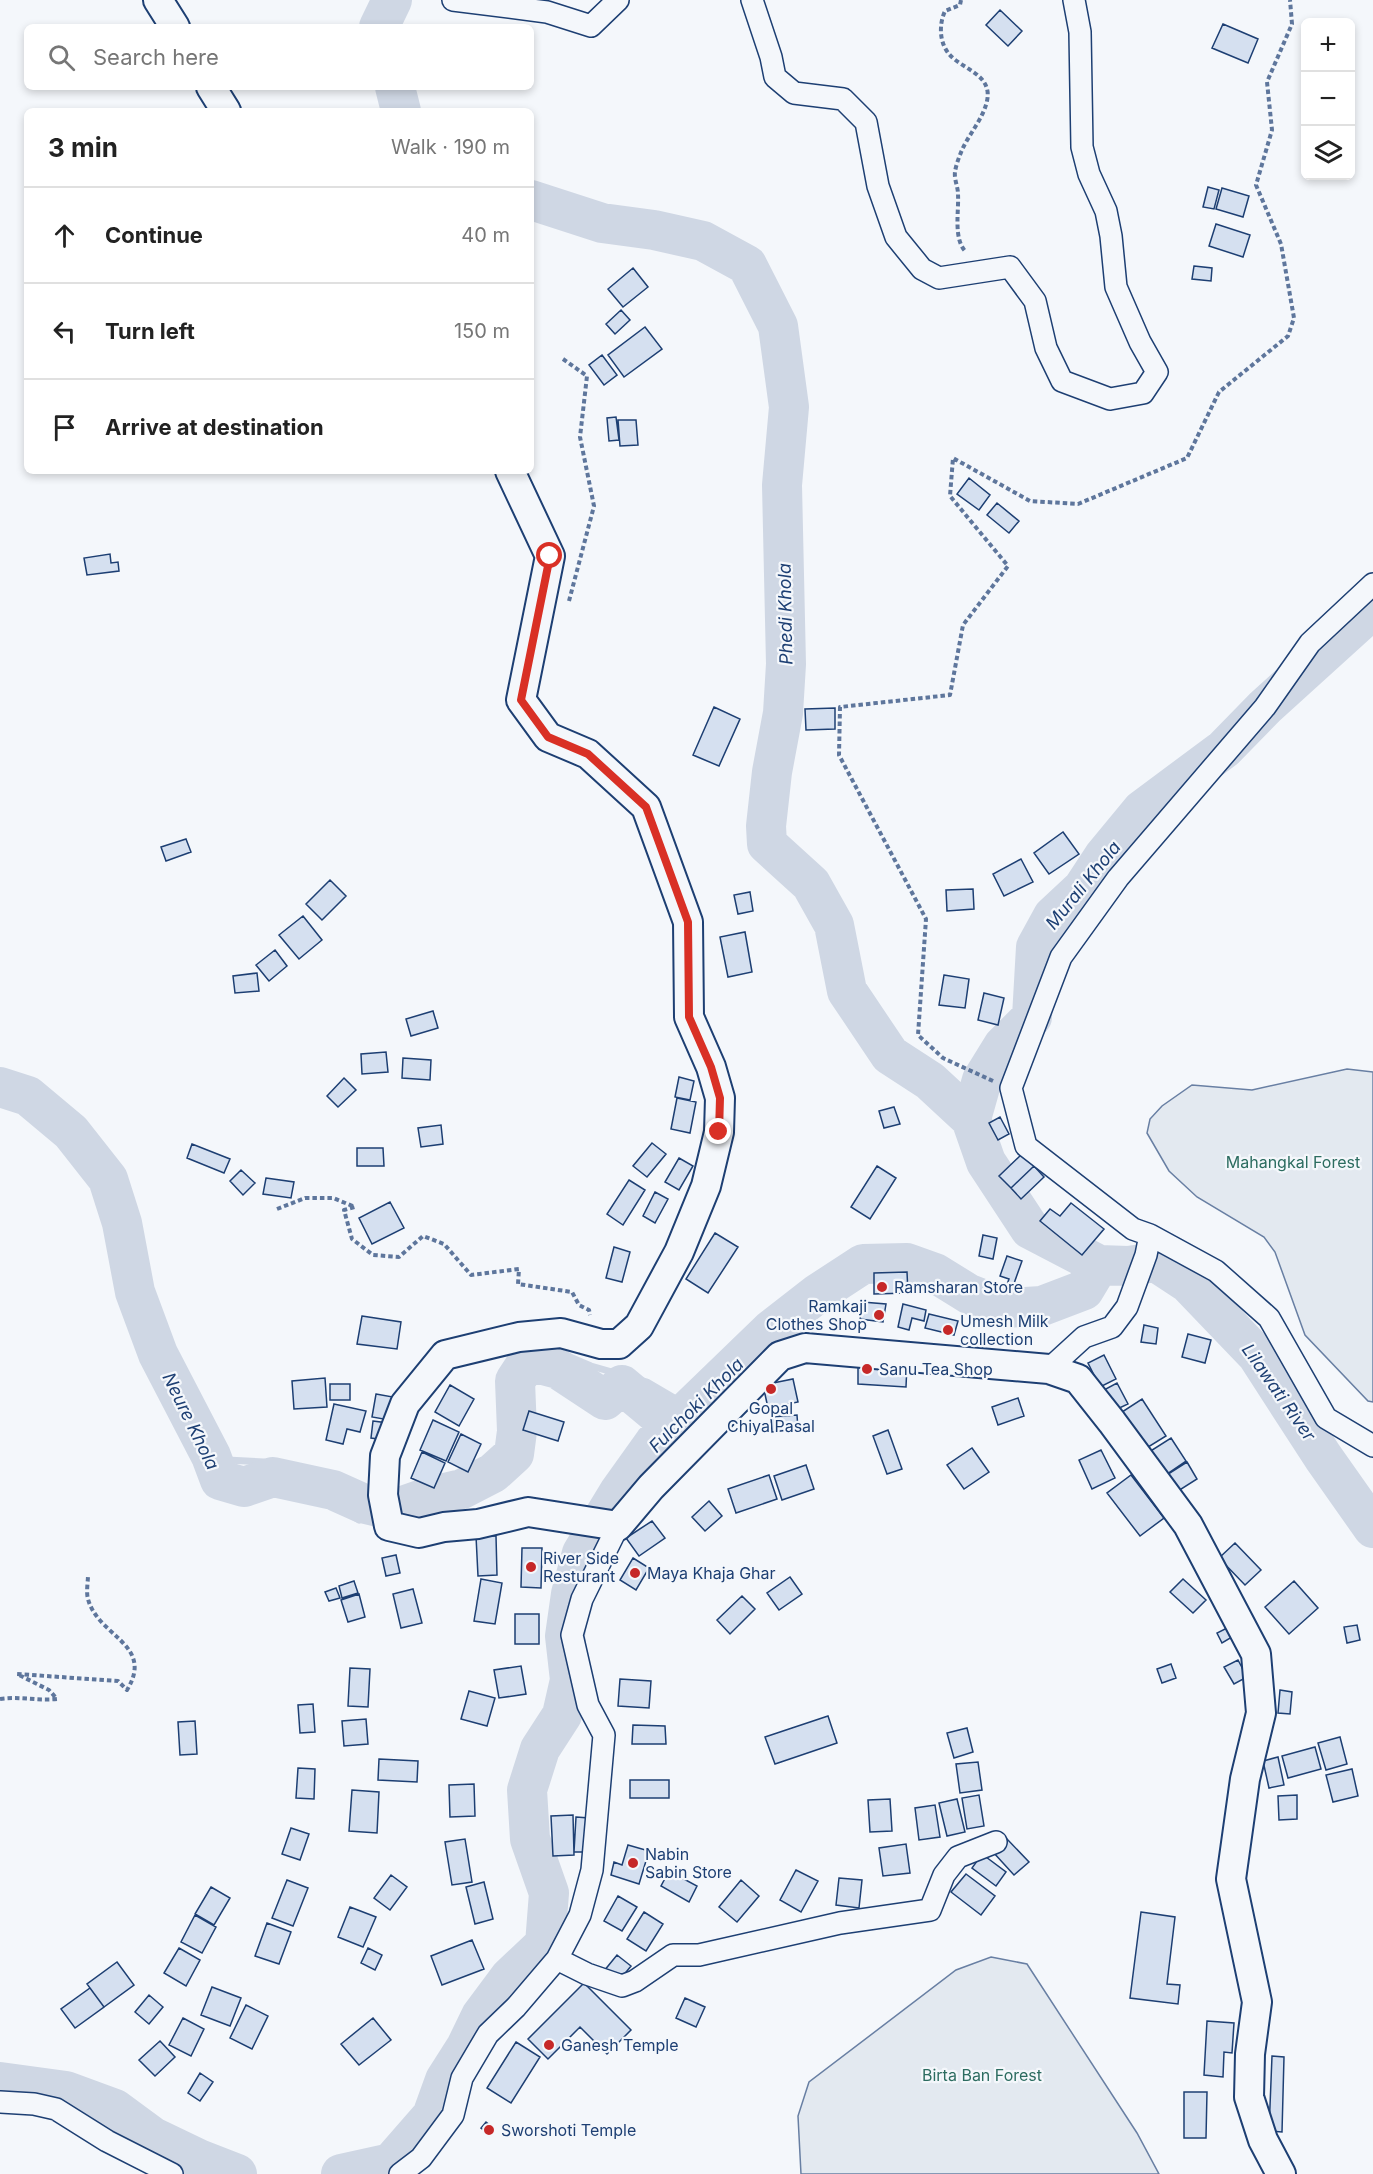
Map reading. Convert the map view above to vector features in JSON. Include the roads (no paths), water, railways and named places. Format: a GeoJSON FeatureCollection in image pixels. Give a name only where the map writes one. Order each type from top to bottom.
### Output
{"type":"FeatureCollection","features":[{"type":"Feature","properties":{"kind":"main road"},"geometry":{"type":"LineString","coordinates":[[158,0],[173,24]]}},
{"type":"Feature","properties":{"kind":"main road"},"geometry":{"type":"LineString","coordinates":[[214,90],[224,108]]}},
{"type":"Feature","properties":{"kind":"main road"},"geometry":{"type":"LineString","coordinates":[[511,474],[550,556],[521,700],[548,737],[588,754],[646,807],[688,922],[689,1017],[711,1067],[720,1098],[719,1132],[706,1186],[679,1252],[639,1326],[619,1344],[601,1344],[561,1333],[519,1337],[445,1355],[405,1404],[385,1456],[382,1495],[389,1526],[419,1533],[444,1527],[478,1524],[528,1512],[618,1526],[651,1487],[780,1356],[805,1348],[1048,1369],[1078,1379],[1188,1525],[1256,1654],[1261,1713],[1245,1779],[1231,1879],[1257,2002],[1250,2054],[1248,2097],[1263,2140],[1281,2174]]}},
{"type":"Feature","properties":{"kind":"street"},"geometry":{"type":"LineString","coordinates":[[453,0],[547,12],[591,26],[618,0]]}},
{"type":"Feature","properties":{"kind":"street"},"geometry":{"type":"LineString","coordinates":[[752,0],[771,57],[775,77],[794,93],[843,99],[866,122],[878,186],[896,237],[922,270],[939,278],[1010,267],[1035,301],[1046,348],[1062,381],[1110,399],[1143,393],[1157,372],[1140,342],[1116,287],[1106,211],[1089,174],[1082,147],[1080,32],[1074,0]]}},
{"type":"Feature","properties":{"kind":"street"},"geometry":{"type":"LineString","coordinates":[[1373,584],[1310,644],[1265,707],[1118,878],[1067,948],[1061,957],[1011,1089],[1026,1146],[1133,1229],[1148,1245],[1216,1271],[1269,1318],[1326,1418],[1373,1446]]}},
{"type":"Feature","properties":{"kind":"street"},"geometry":{"type":"LineString","coordinates":[[1048,1369],[1084,1337],[1112,1327],[1127,1307],[1148,1245]]}},
{"type":"Feature","properties":{"kind":"street"},"geometry":{"type":"LineString","coordinates":[[400,2174],[421,2158],[453,2115],[462,2078],[488,2034],[516,2007],[557,1959],[580,1915],[592,1870],[604,1735],[588,1705],[572,1635],[582,1599],[618,1526]]}},
{"type":"Feature","properties":{"kind":"street"},"geometry":{"type":"LineString","coordinates":[[557,1959],[587,1974],[622,1986],[635,1981],[673,1955],[699,1955],[840,1923],[930,1910],[944,1875],[958,1857],[996,1842]]}},
{"type":"Feature","properties":{"kind":"street"},"geometry":{"type":"LineString","coordinates":[[0,2102],[34,2104],[56,2109],[107,2141],[172,2174]]}},
{"type":"Feature","properties":{"kind":"waterway","name":"Phedi Khola"},"geometry":{"type":"LineString","coordinates":[[380,24],[392,0]]}},
{"type":"Feature","properties":{"kind":"waterway","name":"Phedi Khola"},"geometry":{"type":"LineString","coordinates":[[396,90],[400,108]]}},
{"type":"Feature","properties":{"kind":"waterway","name":"Phedi Khola"},"geometry":{"type":"LineString","coordinates":[[534,201],[602,223],[654,230],[703,241],[747,265],[778,326],[789,407],[782,485],[786,664],[783,713],[772,772],[766,826],[767,844],[811,884],[834,925],[847,991],[890,1055],[930,1081],[971,1119]]}},
{"type":"Feature","properties":{"kind":"waterway","name":"Murali Khola"},"geometry":{"type":"LineString","coordinates":[[1373,609],[1265,707],[1224,749],[1142,810],[1104,856],[1083,888],[1053,916],[1036,947],[1032,1017],[1003,1046],[982,1080],[971,1119],[986,1162],[1030,1229],[1099,1265],[1128,1266],[1156,1262],[1188,1283],[1257,1355],[1323,1457],[1373,1528]]}},
{"type":"Feature","properties":{"kind":"waterway","name":"Neure Khola"},"geometry":{"type":"LineString","coordinates":[[0,1087],[28,1096],[71,1132],[108,1179],[122,1223],[135,1292],[158,1354],[211,1456],[220,1480],[244,1487],[273,1477],[333,1490],[362,1503],[391,1510],[428,1497],[462,1489],[493,1473],[514,1454],[517,1431],[515,1381],[528,1361],[558,1369],[605,1400],[622,1385],[664,1420],[674,1425]]}},
{"type":"Feature","properties":{"kind":"waterway","name":"Fulchoki Khola"},"geometry":{"type":"LineString","coordinates":[[341,2174],[391,2163],[432,2116],[445,2080],[466,2047],[481,2016],[510,1977],[545,1944],[549,1893],[530,1839],[527,1790],[540,1749],[562,1715],[570,1680],[565,1636],[571,1594],[582,1553],[619,1492],[654,1443],[772,1329],[817,1294],[863,1264],[907,1263],[935,1273],[969,1294],[1005,1308],[1042,1306],[1084,1290],[1099,1265]]}},
{"type":"Feature","properties":{"kind":"waterway","name":"Neure Khola"},"geometry":{"type":"LineString","coordinates":[[421,1513],[496,1483],[517,1462],[520,1432],[518,1385],[524,1354],[544,1346],[591,1366],[647,1382],[676,1399],[698,1403]]}},
{"type":"Feature","properties":{"kind":"waterway"},"geometry":{"type":"LineString","coordinates":[[211,1456],[227,1460],[264,1462],[359,1520]]}},
{"type":"Feature","properties":{"kind":"waterway","name":"Fulchoki Khola"},"geometry":{"type":"LineString","coordinates":[[0,2082],[66,2091],[115,2109],[153,2137],[237,2174]]}},
{"type":"Feature","properties":{"kind":"place","name":"Ramsharan Store"},"geometry":{"type":"Point","coordinates":[882,1287]}},
{"type":"Feature","properties":{"kind":"place","name":"Ramkaji Clothes Shop"},"geometry":{"type":"Point","coordinates":[879,1315]}},
{"type":"Feature","properties":{"kind":"place","name":"Umesh Milk collection"},"geometry":{"type":"Point","coordinates":[948,1330]}},
{"type":"Feature","properties":{"kind":"place","name":"Sanu Tea Shop"},"geometry":{"type":"Point","coordinates":[867,1369]}},
{"type":"Feature","properties":{"kind":"place","name":"Gopal Chiya Pasal"},"geometry":{"type":"Point","coordinates":[771,1389]}},
{"type":"Feature","properties":{"kind":"place","name":"River Side Resturant"},"geometry":{"type":"Point","coordinates":[531,1567]}},
{"type":"Feature","properties":{"kind":"place","name":"Maya Khaja Ghar"},"geometry":{"type":"Point","coordinates":[635,1573]}},
{"type":"Feature","properties":{"kind":"place","name":"Nabin Sabin Store"},"geometry":{"type":"Point","coordinates":[633,1863]}},
{"type":"Feature","properties":{"kind":"place","name":"Ganesh Temple"},"geometry":{"type":"Point","coordinates":[549,2045]}},
{"type":"Feature","properties":{"kind":"place","name":"Sworshoti Temple"},"geometry":{"type":"Point","coordinates":[489,2130]}},
{"type":"Feature","properties":{"kind":"park label","name":"Mahangkal Forest"},"geometry":{"type":"Point","coordinates":[1293,1162]}},
{"type":"Feature","properties":{"kind":"park label","name":"Birta Ban Forest"},"geometry":{"type":"Point","coordinates":[982,2075]}},
{"type":"Feature","properties":{"kind":"water label","name":"Lilawati River"},"geometry":{"type":"Point","coordinates":[1279,1392]}}]}
